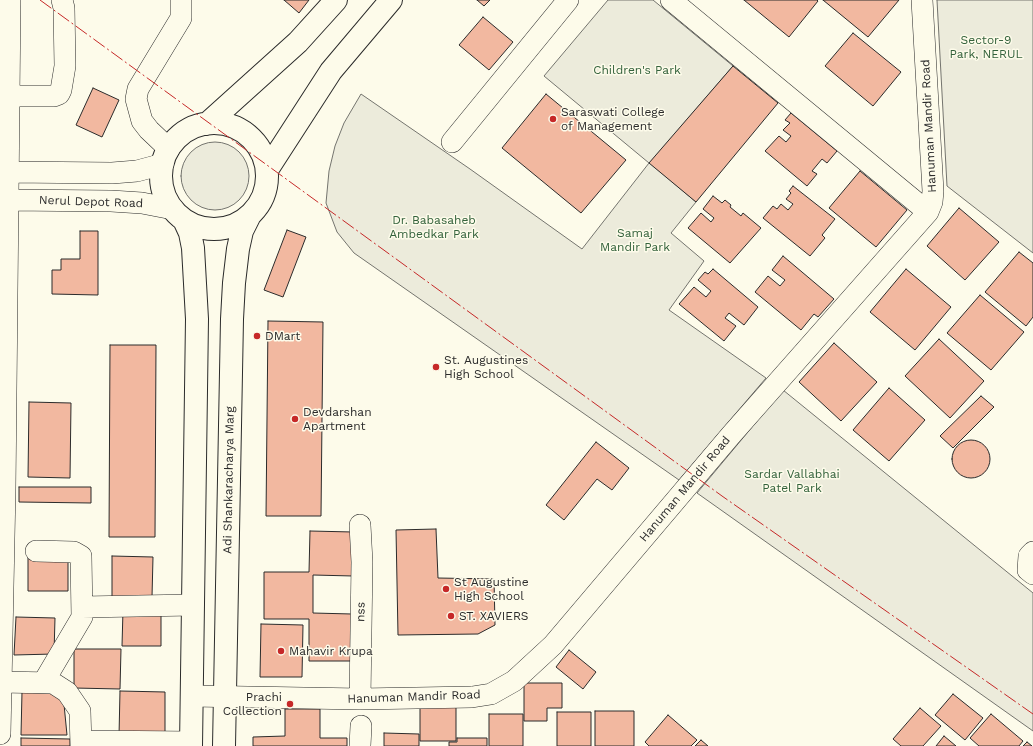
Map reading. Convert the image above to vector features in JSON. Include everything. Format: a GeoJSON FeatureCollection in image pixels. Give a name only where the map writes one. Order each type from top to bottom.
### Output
{"type":"FeatureCollection","features":[{"type":"Feature","properties":{"kind":"main road"},"geometry":{"type":"LineString","coordinates":[[207,124],[298,42],[336,0]]}},
{"type":"Feature","properties":{"kind":"main road"},"geometry":{"type":"LineString","coordinates":[[267,170],[331,71],[390,0]]}},
{"type":"Feature","properties":{"kind":"main road"},"geometry":{"type":"LineString","coordinates":[[179,214],[198,226],[216,229],[234,226],[249,217],[260,204],[266,188],[267,170],[263,154],[253,140],[239,129],[223,124],[207,124],[192,128],[179,137],[166,157],[162,180],[165,195],[179,214],[190,233],[193,248],[197,319],[191,744]]}},
{"type":"Feature","properties":{"kind":"main road","name":"Adi Shankaracharya Marg"},"geometry":{"type":"LineString","coordinates":[[224,746],[232,312],[238,248],[242,231],[249,217]]}},
{"type":"Feature","properties":{"kind":"street"},"geometry":{"type":"LineString","coordinates":[[0,734],[2,489],[8,200],[10,0]]}},
{"type":"Feature","properties":{"kind":"street"},"geometry":{"type":"LineString","coordinates":[[9,96],[54,96],[59,94],[62,90],[65,66],[64,8],[62,0]]}},
{"type":"Feature","properties":{"kind":"street"},"geometry":{"type":"LineString","coordinates":[[8,172],[112,173],[137,171],[166,157],[142,121],[136,99],[138,89],[181,18],[181,0]]}},
{"type":"Feature","properties":{"kind":"street"},"geometry":{"type":"LineString","coordinates":[[452,142],[568,0]]}},
{"type":"Feature","properties":{"kind":"street"},"geometry":{"type":"LineString","coordinates":[[671,0],[928,212]]}},
{"type":"Feature","properties":{"kind":"street","name":"Hanuman Mandir Road"},"geometry":{"type":"LineString","coordinates":[[192,696],[360,699],[472,698],[491,694],[514,680],[553,644],[731,435],[928,212],[932,202],[933,191],[922,0]]}},
{"type":"Feature","properties":{"kind":"street","name":"Nerul Depot Road"},"geometry":{"type":"LineString","coordinates":[[8,200],[142,203],[179,214]]}},
{"type":"Feature","properties":{"kind":"street","name":"nss"},"geometry":{"type":"LineString","coordinates":[[360,525],[362,562],[360,699]]}},
{"type":"Feature","properties":{"kind":"street"},"geometry":{"type":"LineString","coordinates":[[36,551],[74,552],[81,556],[82,617],[43,683]]}},
{"type":"Feature","properties":{"kind":"street"},"geometry":{"type":"LineString","coordinates":[[1033,552],[1029,556],[1028,570],[1033,574]]}},
{"type":"Feature","properties":{"kind":"street"},"geometry":{"type":"LineString","coordinates":[[82,607],[193,605]]}},
{"type":"Feature","properties":{"kind":"street"},"geometry":{"type":"LineString","coordinates":[[0,682],[53,683],[67,692],[80,711],[81,744],[191,744]]}},
{"type":"Feature","properties":{"kind":"green space","name":"Dr. Babasaheb Ambedkar Park"},"geometry":{"type":"Polygon","coordinates":[[[608,0],[653,0],[733,66],[650,163],[696,202],[671,233],[704,261],[669,310],[766,378],[679,480],[354,253],[337,232],[326,203],[329,171],[335,146],[344,123],[361,94],[582,249],[649,163],[544,76],[608,0]]]}},
{"type":"Feature","properties":{"kind":"green space","name":"Sector-9 Park, NERUL"},"geometry":{"type":"Polygon","coordinates":[[[937,0],[1033,0],[1033,253],[947,186],[937,0]]]}},
{"type":"Feature","properties":{"kind":"green space"},"geometry":{"type":"Polygon","coordinates":[[[215,142],[228,145],[239,152],[246,163],[249,176],[246,189],[239,200],[228,207],[215,210],[202,207],[191,200],[184,189],[181,176],[184,163],[191,152],[202,145],[215,142]]]}},
{"type":"Feature","properties":{"kind":"green space","name":"Sardar Vallabhai Patel Park"},"geometry":{"type":"Polygon","coordinates":[[[783,390],[1033,593],[1033,731],[697,493],[783,390]]]}},
{"type":"Feature","properties":{"kind":"building"},"geometry":{"type":"Polygon","coordinates":[[[284,0],[309,0],[299,13],[284,0]]]}},
{"type":"Feature","properties":{"kind":"building"},"geometry":{"type":"Polygon","coordinates":[[[477,0],[490,0],[484,6],[477,0]]]}},
{"type":"Feature","properties":{"kind":"building"},"geometry":{"type":"Polygon","coordinates":[[[744,0],[817,0],[818,1],[789,37],[744,0]]]}},
{"type":"Feature","properties":{"kind":"building"},"geometry":{"type":"Polygon","coordinates":[[[823,0],[899,0],[868,37],[823,0]]]}},
{"type":"Feature","properties":{"kind":"building"},"geometry":{"type":"Polygon","coordinates":[[[483,17],[513,42],[489,70],[459,45],[483,17]]]}},
{"type":"Feature","properties":{"kind":"building"},"geometry":{"type":"Polygon","coordinates":[[[853,33],[901,72],[873,106],[825,66],[853,33]]]}},
{"type":"Feature","properties":{"kind":"building"},"geometry":{"type":"Polygon","coordinates":[[[733,66],[778,103],[696,202],[649,163],[733,66]]]}},
{"type":"Feature","properties":{"kind":"building"},"geometry":{"type":"Polygon","coordinates":[[[93,88],[119,100],[102,137],[76,125],[93,88]]]}},
{"type":"Feature","properties":{"kind":"building"},"geometry":{"type":"Polygon","coordinates":[[[546,94],[626,160],[581,213],[502,148],[546,94]]]}},
{"type":"Feature","properties":{"kind":"building"},"geometry":{"type":"Polygon","coordinates":[[[791,113],[837,151],[827,163],[822,159],[812,171],[817,174],[807,186],[765,151],[779,136],[786,142],[791,136],[783,130],[790,123],[785,120],[791,113]]]}},
{"type":"Feature","properties":{"kind":"building"},"geometry":{"type":"Polygon","coordinates":[[[860,171],[907,210],[876,247],[829,208],[860,171]]]}},
{"type":"Feature","properties":{"kind":"building"},"geometry":{"type":"Polygon","coordinates":[[[793,186],[835,219],[822,235],[825,238],[810,256],[763,218],[773,206],[777,209],[781,204],[788,210],[793,204],[786,199],[791,193],[789,191],[793,186]]]}},
{"type":"Feature","properties":{"kind":"building"},"geometry":{"type":"Polygon","coordinates":[[[713,196],[722,203],[725,200],[731,205],[730,207],[741,216],[743,213],[761,228],[730,263],[688,228],[701,213],[711,222],[714,218],[703,209],[713,196]]]}},
{"type":"Feature","properties":{"kind":"building"},"geometry":{"type":"Polygon","coordinates":[[[959,208],[999,242],[965,280],[927,246],[959,208]]]}},
{"type":"Feature","properties":{"kind":"building"},"geometry":{"type":"Polygon","coordinates":[[[287,230],[306,237],[283,297],[264,290],[287,230]]]}},
{"type":"Feature","properties":{"kind":"building"},"geometry":{"type":"Polygon","coordinates":[[[80,231],[98,231],[98,295],[52,294],[52,270],[61,270],[61,259],[80,259],[80,231]]]}},
{"type":"Feature","properties":{"kind":"building"},"geometry":{"type":"Polygon","coordinates":[[[1019,252],[1033,263],[1033,317],[1026,326],[985,292],[1019,252]]]}},
{"type":"Feature","properties":{"kind":"building"},"geometry":{"type":"Polygon","coordinates":[[[783,256],[834,299],[818,317],[814,314],[801,330],[755,292],[768,276],[780,286],[785,280],[772,270],[783,256]]]}},
{"type":"Feature","properties":{"kind":"building"},"geometry":{"type":"Polygon","coordinates":[[[713,269],[758,307],[744,325],[729,313],[725,318],[736,326],[724,341],[679,304],[694,287],[706,297],[711,291],[698,280],[705,272],[708,274],[713,269]]]}},
{"type":"Feature","properties":{"kind":"building"},"geometry":{"type":"Polygon","coordinates":[[[906,269],[951,307],[915,350],[870,312],[906,269]]]}},
{"type":"Feature","properties":{"kind":"building"},"geometry":{"type":"Polygon","coordinates":[[[980,295],[1024,332],[991,370],[947,333],[980,295]]]}},
{"type":"Feature","properties":{"kind":"building","name":"Devdarshan Apartment"},"geometry":{"type":"Polygon","coordinates":[[[268,321],[323,322],[321,516],[266,516],[268,321]]]}},
{"type":"Feature","properties":{"kind":"building"},"geometry":{"type":"Polygon","coordinates":[[[939,339],[984,381],[950,418],[905,376],[939,339]]]}},
{"type":"Feature","properties":{"kind":"building"},"geometry":{"type":"Polygon","coordinates":[[[834,343],[877,382],[841,421],[799,382],[834,343]]]}},
{"type":"Feature","properties":{"kind":"building"},"geometry":{"type":"Polygon","coordinates":[[[110,345],[156,345],[155,537],[109,537],[110,345]]]}},
{"type":"Feature","properties":{"kind":"building"},"geometry":{"type":"Polygon","coordinates":[[[889,388],[925,420],[889,461],[853,430],[889,388]]]}},
{"type":"Feature","properties":{"kind":"building"},"geometry":{"type":"Polygon","coordinates":[[[981,396],[994,407],[953,448],[940,436],[981,396]]]}},
{"type":"Feature","properties":{"kind":"building"},"geometry":{"type":"Polygon","coordinates":[[[29,402],[71,403],[70,478],[28,477],[29,402]]]}},
{"type":"Feature","properties":{"kind":"building"},"geometry":{"type":"Polygon","coordinates":[[[967,440],[975,440],[987,449],[990,459],[987,469],[981,475],[975,478],[967,478],[955,469],[952,463],[952,455],[961,443],[967,440]]]}},
{"type":"Feature","properties":{"kind":"building"},"geometry":{"type":"Polygon","coordinates":[[[596,442],[629,468],[612,490],[597,479],[564,520],[546,505],[596,442]]]}},
{"type":"Feature","properties":{"kind":"building"},"geometry":{"type":"Polygon","coordinates":[[[19,487],[91,487],[91,503],[19,502],[19,487]]]}},
{"type":"Feature","properties":{"kind":"building","name":"St Augustine High School"},"geometry":{"type":"Polygon","coordinates":[[[436,529],[438,578],[494,579],[495,625],[478,634],[398,635],[396,530],[436,529]]]}},
{"type":"Feature","properties":{"kind":"building"},"geometry":{"type":"Polygon","coordinates":[[[310,531],[353,532],[353,576],[313,575],[313,613],[352,614],[351,661],[309,661],[309,619],[264,619],[264,572],[309,572],[310,531]]]}},
{"type":"Feature","properties":{"kind":"building"},"geometry":{"type":"Polygon","coordinates":[[[28,555],[68,556],[68,591],[28,591],[28,555]]]}},
{"type":"Feature","properties":{"kind":"building"},"geometry":{"type":"Polygon","coordinates":[[[112,556],[153,557],[152,597],[112,597],[112,556]]]}},
{"type":"Feature","properties":{"kind":"building"},"geometry":{"type":"Polygon","coordinates":[[[123,610],[161,610],[161,646],[122,646],[123,610]]]}},
{"type":"Feature","properties":{"kind":"building"},"geometry":{"type":"Polygon","coordinates":[[[16,617],[55,618],[54,654],[14,655],[16,617]]]}},
{"type":"Feature","properties":{"kind":"building","name":"Mahavir Krupa"},"geometry":{"type":"Polygon","coordinates":[[[261,624],[303,625],[302,677],[260,677],[261,624]]]}},
{"type":"Feature","properties":{"kind":"building"},"geometry":{"type":"Polygon","coordinates":[[[74,649],[121,649],[120,689],[74,688],[74,649]]]}},
{"type":"Feature","properties":{"kind":"building"},"geometry":{"type":"Polygon","coordinates":[[[569,650],[596,672],[583,689],[556,667],[569,650]]]}},
{"type":"Feature","properties":{"kind":"building"},"geometry":{"type":"Polygon","coordinates":[[[524,683],[562,683],[562,708],[547,708],[547,721],[524,721],[524,683]]]}},
{"type":"Feature","properties":{"kind":"building"},"geometry":{"type":"Polygon","coordinates":[[[120,691],[165,692],[165,736],[119,736],[120,691]]]}},
{"type":"Feature","properties":{"kind":"building"},"geometry":{"type":"Polygon","coordinates":[[[22,692],[63,694],[67,735],[21,735],[22,692]]]}},
{"type":"Feature","properties":{"kind":"building"},"geometry":{"type":"Polygon","coordinates":[[[953,694],[983,718],[965,740],[935,715],[953,694]]]}},
{"type":"Feature","properties":{"kind":"building"},"geometry":{"type":"Polygon","coordinates":[[[420,707],[456,707],[456,741],[420,741],[420,707]]]}},
{"type":"Feature","properties":{"kind":"building"},"geometry":{"type":"Polygon","coordinates":[[[920,708],[941,726],[923,746],[901,746],[893,739],[920,708]]]}},
{"type":"Feature","properties":{"kind":"building"},"geometry":{"type":"Polygon","coordinates":[[[285,709],[320,709],[320,738],[347,738],[347,746],[253,746],[253,737],[285,736],[285,709]]]}},
{"type":"Feature","properties":{"kind":"building"},"geometry":{"type":"Polygon","coordinates":[[[595,711],[634,711],[634,746],[595,746],[595,711]]]}},
{"type":"Feature","properties":{"kind":"building"},"geometry":{"type":"Polygon","coordinates":[[[557,712],[591,712],[591,746],[557,746],[557,712]]]}},
{"type":"Feature","properties":{"kind":"building"},"geometry":{"type":"Polygon","coordinates":[[[489,714],[523,714],[523,746],[489,746],[489,714]]]}},
{"type":"Feature","properties":{"kind":"building"},"geometry":{"type":"Polygon","coordinates":[[[991,714],[1023,741],[1019,746],[979,746],[970,738],[991,714]]]}},
{"type":"Feature","properties":{"kind":"building"},"geometry":{"type":"Polygon","coordinates":[[[668,715],[697,740],[691,746],[649,746],[645,742],[668,715]]]}},
{"type":"Feature","properties":{"kind":"building"},"geometry":{"type":"Polygon","coordinates":[[[384,733],[419,734],[419,746],[384,746],[384,733]]]}},
{"type":"Feature","properties":{"kind":"building"},"geometry":{"type":"Polygon","coordinates":[[[944,736],[956,746],[936,746],[944,736]]]}},
{"type":"Feature","properties":{"kind":"building"},"geometry":{"type":"Polygon","coordinates":[[[21,738],[70,739],[70,746],[21,746],[21,738]]]}},
{"type":"Feature","properties":{"kind":"building"},"geometry":{"type":"Polygon","coordinates":[[[457,738],[487,738],[487,746],[449,746],[449,742],[457,742],[457,738]]]}},
{"type":"Feature","properties":{"kind":"building"},"geometry":{"type":"Polygon","coordinates":[[[701,740],[708,746],[695,746],[701,740]]]}},
{"type":"Feature","properties":{"kind":"building"},"geometry":{"type":"Polygon","coordinates":[[[1027,742],[1032,746],[1023,746],[1027,742]]]}},
{"type":"Feature","properties":{"kind":"power"},"geometry":{"type":"LineString","coordinates":[[40,0],[722,496],[1033,714]]}},
{"type":"Feature","properties":{"kind":"place","name":"Saraswati College of Management"},"geometry":{"type":"Point","coordinates":[553,119]}},
{"type":"Feature","properties":{"kind":"place","name":"DMart"},"geometry":{"type":"Point","coordinates":[257,336]}},
{"type":"Feature","properties":{"kind":"place","name":"St. Augustines High School"},"geometry":{"type":"Point","coordinates":[436,367]}},
{"type":"Feature","properties":{"kind":"place","name":"Devdarshan Apartment"},"geometry":{"type":"Point","coordinates":[295,419]}},
{"type":"Feature","properties":{"kind":"place","name":"St Augustine High School"},"geometry":{"type":"Point","coordinates":[446,589]}},
{"type":"Feature","properties":{"kind":"place","name":"ST. XAVIERS"},"geometry":{"type":"Point","coordinates":[451,616]}},
{"type":"Feature","properties":{"kind":"place","name":"Mahavir Krupa"},"geometry":{"type":"Point","coordinates":[281,651]}},
{"type":"Feature","properties":{"kind":"place","name":"Prachi Collection"},"geometry":{"type":"Point","coordinates":[290,704]}},
{"type":"Feature","properties":{"kind":"park label","name":"Children's Park"},"geometry":{"type":"Point","coordinates":[637,70]}},
{"type":"Feature","properties":{"kind":"park label","name":"Samaj Mandir Park"},"geometry":{"type":"Point","coordinates":[635,240]}}]}
